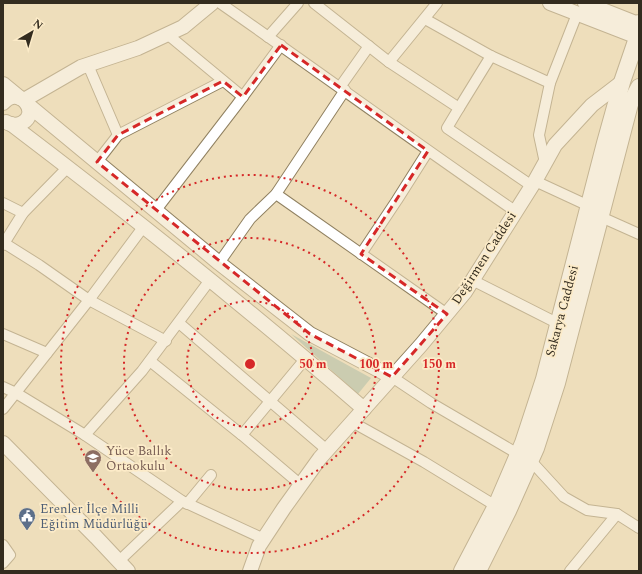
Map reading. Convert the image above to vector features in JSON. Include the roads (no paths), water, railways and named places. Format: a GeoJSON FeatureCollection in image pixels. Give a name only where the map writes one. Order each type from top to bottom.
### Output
{"type":"FeatureCollection","features":[{"type":"Feature","properties":{"kind":"main road","name":"Sakarya Caddesi"},"geometry":{"type":"LineString","coordinates":[[478,571],[508,511],[524,458],[605,143],[622,82],[638,34]]}},
{"type":"Feature","properties":{"kind":"main road","name":"Sakarya Caddesi"},"geometry":{"type":"LineString","coordinates":[[462,571],[496,506],[524,458],[536,448],[557,383],[630,104],[639,87]]}},
{"type":"Feature","properties":{"kind":"street"},"geometry":{"type":"LineString","coordinates":[[24,101],[81,67],[138,48],[183,27],[212,3]]}},
{"type":"Feature","properties":{"kind":"street"},"geometry":{"type":"LineString","coordinates":[[220,3],[515,212]]}},
{"type":"Feature","properties":{"kind":"street"},"geometry":{"type":"LineString","coordinates":[[268,37],[298,3]]}},
{"type":"Feature","properties":{"kind":"street"},"geometry":{"type":"LineString","coordinates":[[314,3],[389,62],[459,108]]}},
{"type":"Feature","properties":{"kind":"street"},"geometry":{"type":"LineString","coordinates":[[389,62],[437,3]]}},
{"type":"Feature","properties":{"kind":"street"},"geometry":{"type":"LineString","coordinates":[[550,3],[581,8],[638,34]]}},
{"type":"Feature","properties":{"kind":"street"},"geometry":{"type":"LineString","coordinates":[[545,163],[539,135],[550,83],[581,8]]}},
{"type":"Feature","properties":{"kind":"street"},"geometry":{"type":"LineString","coordinates":[[425,19],[491,56],[550,83]]}},
{"type":"Feature","properties":{"kind":"street"},"geometry":{"type":"LineString","coordinates":[[168,34],[243,97]]}},
{"type":"Feature","properties":{"kind":"street"},"geometry":{"type":"LineString","coordinates":[[156,210],[243,97],[280,45]]}},
{"type":"Feature","properties":{"kind":"street"},"geometry":{"type":"LineString","coordinates":[[219,263],[250,220],[276,194],[369,46]]}},
{"type":"Feature","properties":{"kind":"street"},"geometry":{"type":"LineString","coordinates":[[491,56],[447,128],[533,184],[589,206]]}},
{"type":"Feature","properties":{"kind":"street"},"geometry":{"type":"LineString","coordinates":[[88,65],[118,135]]}},
{"type":"Feature","properties":{"kind":"street"},"geometry":{"type":"LineString","coordinates":[[97,162],[118,135],[223,81]]}},
{"type":"Feature","properties":{"kind":"street","name":"Değirmen Caddesi"},"geometry":{"type":"LineString","coordinates":[[250,571],[259,546],[327,450],[421,346],[465,292],[533,184],[555,145],[592,105],[622,82]]}},
{"type":"Feature","properties":{"kind":"street"},"geometry":{"type":"LineString","coordinates":[[3,84],[219,263],[310,334],[392,377],[431,403],[524,458],[564,497],[587,510],[616,514],[639,528]]}},
{"type":"Feature","properties":{"kind":"street"},"geometry":{"type":"LineString","coordinates":[[3,103],[12,97],[24,101],[29,108],[27,118],[20,124],[5,121]]}},
{"type":"Feature","properties":{"kind":"street"},"geometry":{"type":"LineString","coordinates":[[5,121],[144,226],[306,358],[364,409]]}},
{"type":"Feature","properties":{"kind":"street"},"geometry":{"type":"LineString","coordinates":[[361,254],[428,151]]}},
{"type":"Feature","properties":{"kind":"street"},"geometry":{"type":"LineString","coordinates":[[68,168],[24,213],[4,244],[39,265],[88,300],[166,341]]}},
{"type":"Feature","properties":{"kind":"street"},"geometry":{"type":"LineString","coordinates":[[276,194],[446,314]]}},
{"type":"Feature","properties":{"kind":"street"},"geometry":{"type":"LineString","coordinates":[[3,203],[24,213]]}},
{"type":"Feature","properties":{"kind":"street"},"geometry":{"type":"LineString","coordinates":[[601,217],[639,234]]}},
{"type":"Feature","properties":{"kind":"street"},"geometry":{"type":"LineString","coordinates":[[3,409],[47,354],[144,226]]}},
{"type":"Feature","properties":{"kind":"street"},"geometry":{"type":"LineString","coordinates":[[85,435],[150,361],[210,280]]}},
{"type":"Feature","properties":{"kind":"street"},"geometry":{"type":"LineString","coordinates":[[472,280],[559,324]]}},
{"type":"Feature","properties":{"kind":"street"},"geometry":{"type":"LineString","coordinates":[[180,322],[327,450]]}},
{"type":"Feature","properties":{"kind":"street"},"geometry":{"type":"LineString","coordinates":[[3,334],[47,354]]}},
{"type":"Feature","properties":{"kind":"street"},"geometry":{"type":"LineString","coordinates":[[242,435],[306,358]]}},
{"type":"Feature","properties":{"kind":"street"},"geometry":{"type":"LineString","coordinates":[[150,361],[301,485]]}},
{"type":"Feature","properties":{"kind":"street"},"geometry":{"type":"LineString","coordinates":[[3,387],[16,393],[85,435],[184,502],[264,539]]}},
{"type":"Feature","properties":{"kind":"street"},"geometry":{"type":"LineString","coordinates":[[352,422],[424,462],[496,506]]}},
{"type":"Feature","properties":{"kind":"street"},"geometry":{"type":"LineString","coordinates":[[3,443],[120,568]]}},
{"type":"Feature","properties":{"kind":"street"},"geometry":{"type":"LineString","coordinates":[[3,455],[120,568]]}},
{"type":"Feature","properties":{"kind":"street"},"geometry":{"type":"LineString","coordinates":[[120,568],[211,475]]}},
{"type":"Feature","properties":{"kind":"street"},"geometry":{"type":"LineString","coordinates":[[570,571],[616,514]]}},
{"type":"Feature","properties":{"kind":"street"},"geometry":{"type":"LineString","coordinates":[[3,545],[10,555],[3,563]]}},
{"type":"Feature","properties":{"kind":"place","name":"Yüce Ballık Ortaokulu"},"geometry":{"type":"Point","coordinates":[93,473]}},
{"type":"Feature","properties":{"kind":"place","name":"Erenler İlçe Milli Eğitim Müdürlüğü"},"geometry":{"type":"Point","coordinates":[27,531]}}]}
